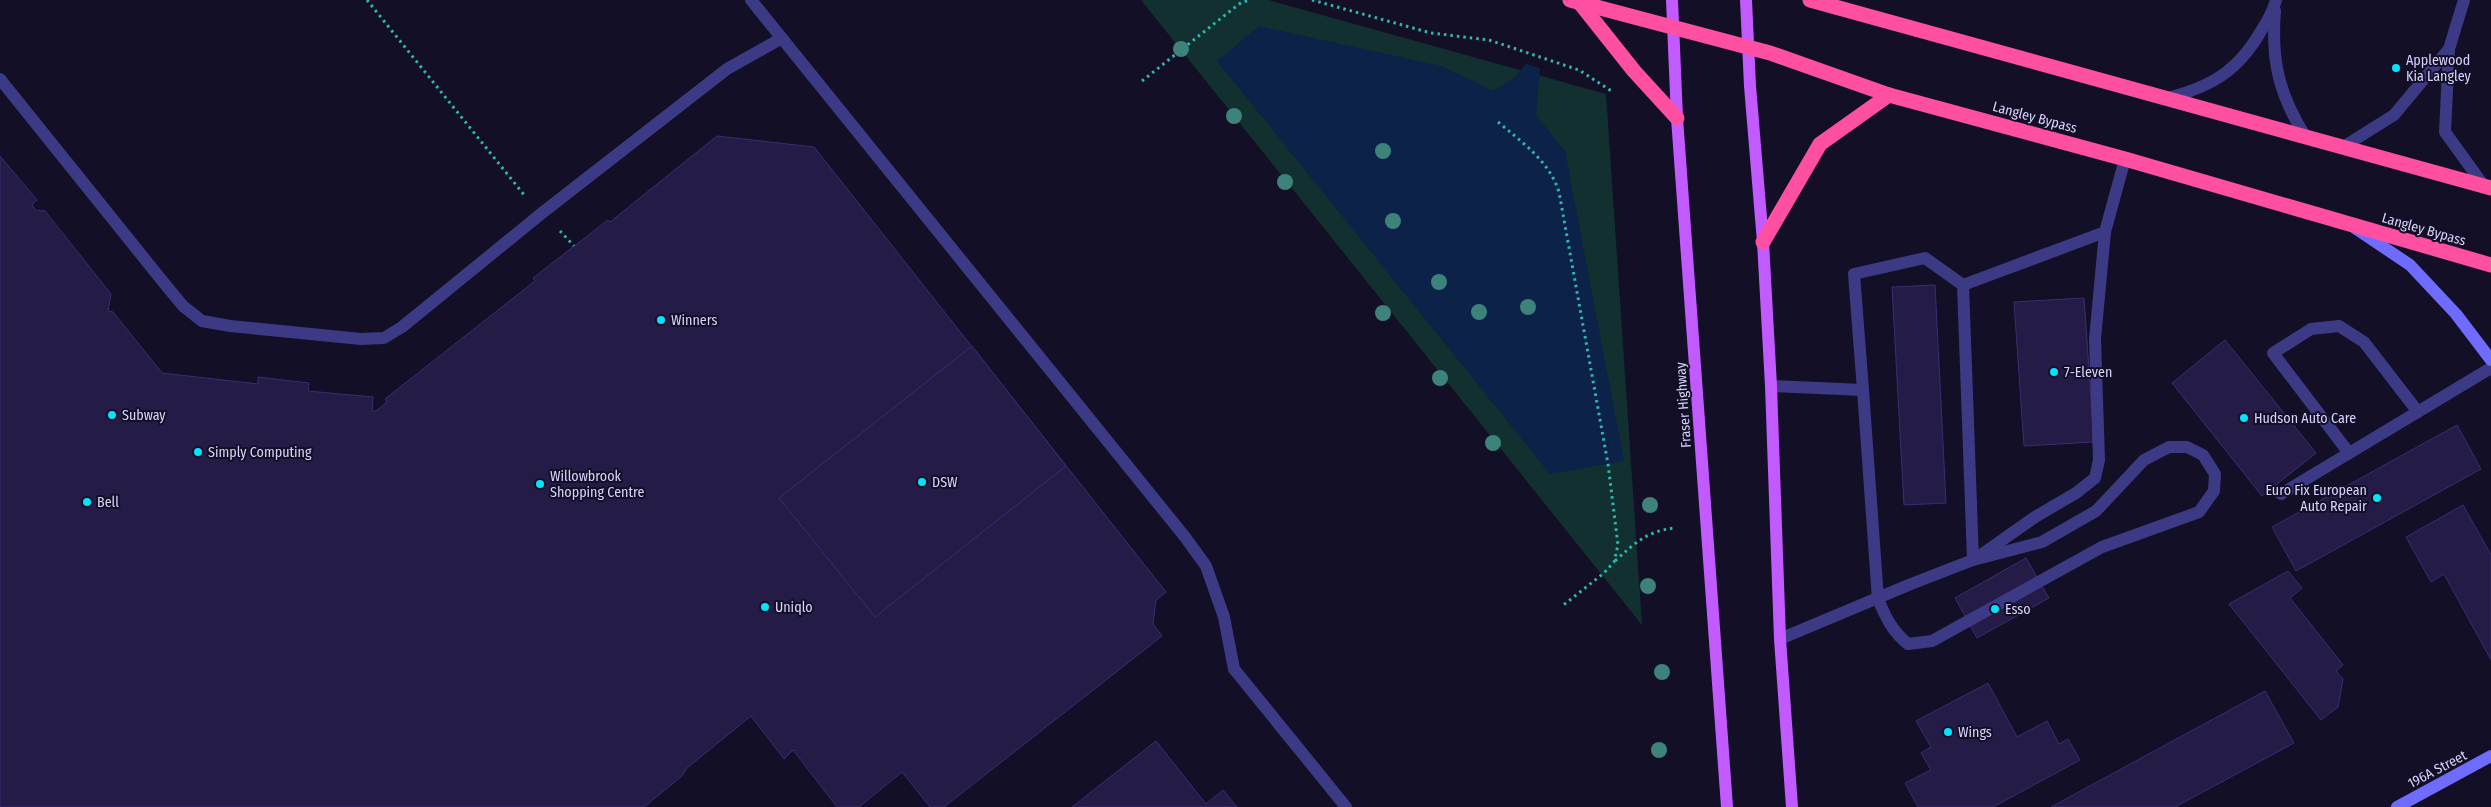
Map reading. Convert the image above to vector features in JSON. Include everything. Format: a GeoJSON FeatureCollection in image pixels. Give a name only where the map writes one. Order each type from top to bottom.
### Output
{"type":"FeatureCollection","features":[{"type":"Feature","properties":{"kind":"highway"},"geometry":{"type":"LineString","coordinates":[[1810,0],[1831,4],[2487,187]]}},
{"type":"Feature","properties":{"kind":"highway","name":"Langley Bypass"},"geometry":{"type":"LineString","coordinates":[[1575,1],[1770,53],[1889,95],[2125,159],[2491,265]]}},
{"type":"Feature","properties":{"kind":"highway"},"geometry":{"type":"LineString","coordinates":[[1575,1],[1634,71],[1677,118]]}},
{"type":"Feature","properties":{"kind":"highway"},"geometry":{"type":"LineString","coordinates":[[1763,242],[1820,144],[1889,95]]}},
{"type":"Feature","properties":{"kind":"main road","name":"Fraser Highway"},"geometry":{"type":"LineString","coordinates":[[1672,0],[1675,27],[1677,118],[1727,807]]}},
{"type":"Feature","properties":{"kind":"main road"},"geometry":{"type":"LineString","coordinates":[[1746,0],[1750,48],[1750,86],[1763,242],[1771,386],[1780,639],[1792,807]]}},
{"type":"Feature","properties":{"kind":"main road"},"geometry":{"type":"LineString","coordinates":[[2347,223],[2410,265],[2456,314],[2491,360]]}},
{"type":"Feature","properties":{"kind":"main road","name":"196A Street"},"geometry":{"type":"LineString","coordinates":[[2397,807],[2491,756]]}},
{"type":"Feature","properties":{"kind":"lane"},"geometry":{"type":"LineString","coordinates":[[751,0],[1185,537],[1206,566],[1224,617],[1234,669],[1346,807]]}},
{"type":"Feature","properties":{"kind":"lane"},"geometry":{"type":"LineString","coordinates":[[2464,0],[2449,48],[2445,132],[2487,187]]}},
{"type":"Feature","properties":{"kind":"lane"},"geometry":{"type":"LineString","coordinates":[[2167,98],[2204,86],[2234,68],[2255,42],[2276,2]]}},
{"type":"Feature","properties":{"kind":"lane"},"geometry":{"type":"LineString","coordinates":[[2276,2],[2273,49],[2276,72],[2287,105],[2304,136]]}},
{"type":"Feature","properties":{"kind":"lane"},"geometry":{"type":"LineString","coordinates":[[0,79],[183,306],[202,321],[230,326],[337,337],[384,338],[402,327],[542,214],[727,70],[782,38]]}},
{"type":"Feature","properties":{"kind":"lane"},"geometry":{"type":"LineString","coordinates":[[2343,147],[2394,115],[2449,48]]}},
{"type":"Feature","properties":{"kind":"lane"},"geometry":{"type":"LineString","coordinates":[[1973,560],[2035,517],[2076,493],[2094,478],[2099,460],[2095,339],[2105,232],[2125,159]]}},
{"type":"Feature","properties":{"kind":"lane"},"geometry":{"type":"LineString","coordinates":[[1963,285],[2105,232]]}},
{"type":"Feature","properties":{"kind":"lane"},"geometry":{"type":"LineString","coordinates":[[1780,639],[1878,599],[1911,584],[1973,560],[2042,542],[2096,511],[2144,460],[2169,447],[2188,447],[2203,455],[2214,474],[2214,491],[2199,512],[2102,547],[1932,641],[1908,644],[1895,633],[1878,599],[1854,274],[1925,258],[1963,285]]}},
{"type":"Feature","properties":{"kind":"lane"},"geometry":{"type":"LineString","coordinates":[[1963,285],[1973,560]]}},
{"type":"Feature","properties":{"kind":"lane"},"geometry":{"type":"LineString","coordinates":[[2349,453],[2273,353],[2312,329],[2339,326],[2364,342],[2418,412]]}},
{"type":"Feature","properties":{"kind":"lane"},"geometry":{"type":"LineString","coordinates":[[2281,494],[2491,368]]}},
{"type":"Feature","properties":{"kind":"lane"},"geometry":{"type":"LineString","coordinates":[[1771,386],[1862,390]]}},
{"type":"Feature","properties":{"kind":"path"},"geometry":{"type":"LineString","coordinates":[[367,0],[518,188],[574,246]]}},
{"type":"Feature","properties":{"kind":"path"},"geometry":{"type":"LineString","coordinates":[[1142,81],[1239,4],[1249,0]]}},
{"type":"Feature","properties":{"kind":"path"},"geometry":{"type":"LineString","coordinates":[[1312,0],[1431,33],[1489,40],[1579,70],[1613,92]]}},
{"type":"Feature","properties":{"kind":"path"},"geometry":{"type":"LineString","coordinates":[[1498,122],[1538,156],[1554,177],[1559,192],[1608,464],[1618,545],[1614,562]]}},
{"type":"Feature","properties":{"kind":"path"},"geometry":{"type":"LineString","coordinates":[[1561,607],[1604,573],[1634,544],[1657,530],[1675,528]]}},
{"type":"Feature","properties":{"kind":"green space"},"geometry":{"type":"Polygon","coordinates":[[[1141,0],[1268,0],[1606,94],[1642,625],[1141,0]]]}},
{"type":"Feature","properties":{"kind":"water"},"geometry":{"type":"Polygon","coordinates":[[[1259,26],[1442,66],[1493,91],[1513,79],[1526,64],[1540,68],[1536,115],[1565,151],[1624,461],[1550,474],[1217,61],[1259,26]]]}},
{"type":"Feature","properties":{"kind":"building","name":"Willowbrook Shopping Centre"},"geometry":{"type":"Polygon","coordinates":[[[717,136],[814,147],[1166,592],[1156,600],[1153,624],[1162,636],[944,807],[930,807],[902,772],[859,807],[837,807],[793,750],[784,759],[751,716],[687,768],[682,776],[644,807],[0,807],[0,156],[37,200],[32,204],[35,210],[45,211],[111,294],[108,311],[113,312],[162,373],[258,384],[258,377],[309,383],[308,391],[373,397],[372,411],[376,411],[387,402],[385,399],[535,281],[533,278],[608,220],[610,222],[717,136]]]}},
{"type":"Feature","properties":{"kind":"building"},"geometry":{"type":"Polygon","coordinates":[[[1935,285],[1946,503],[1904,505],[1892,287],[1935,285]]]}},
{"type":"Feature","properties":{"kind":"building","name":"7-Eleven"},"geometry":{"type":"Polygon","coordinates":[[[2084,298],[2094,442],[2024,446],[2014,302],[2084,298]]]}},
{"type":"Feature","properties":{"kind":"building","name":"Hudson Auto Care"},"geometry":{"type":"Polygon","coordinates":[[[2225,340],[2316,453],[2262,496],[2172,383],[2225,340]]]}},
{"type":"Feature","properties":{"kind":"building","name":"DSW"},"geometry":{"type":"Polygon","coordinates":[[[972,346],[1066,466],[875,617],[779,498],[972,346]]]}},
{"type":"Feature","properties":{"kind":"building","name":"Euro Fix European Auto Repair"},"geometry":{"type":"Polygon","coordinates":[[[2457,425],[2481,469],[2296,571],[2272,527],[2457,425]]]}},
{"type":"Feature","properties":{"kind":"building"},"geometry":{"type":"Polygon","coordinates":[[[2463,505],[2491,555],[2491,660],[2444,574],[2431,582],[2406,537],[2463,505]]]}},
{"type":"Feature","properties":{"kind":"building","name":"Esso"},"geometry":{"type":"Polygon","coordinates":[[[2026,558],[2049,598],[1977,638],[1955,598],[2026,558]]]}},
{"type":"Feature","properties":{"kind":"building"},"geometry":{"type":"Polygon","coordinates":[[[2288,571],[2302,588],[2290,598],[2343,665],[2336,671],[2343,679],[2338,707],[2321,720],[2229,604],[2288,571]]]}},
{"type":"Feature","properties":{"kind":"building"},"geometry":{"type":"Polygon","coordinates":[[[1988,683],[2017,737],[2047,721],[2059,744],[2068,739],[2080,760],[1993,807],[1918,807],[1905,783],[1931,770],[1921,753],[1931,747],[1916,721],[1988,683]]]}},
{"type":"Feature","properties":{"kind":"building"},"geometry":{"type":"Polygon","coordinates":[[[2265,691],[2294,743],[2175,807],[2051,807],[2265,691]]]}},
{"type":"Feature","properties":{"kind":"building"},"geometry":{"type":"Polygon","coordinates":[[[1156,741],[1206,804],[1223,790],[1237,807],[1072,807],[1156,741]]]}},
{"type":"Feature","properties":{"kind":"place","name":"Applewood Kia Langley"},"geometry":{"type":"Point","coordinates":[2396,68]}},
{"type":"Feature","properties":{"kind":"place","name":"Winners"},"geometry":{"type":"Point","coordinates":[661,320]}},
{"type":"Feature","properties":{"kind":"place","name":"7-Eleven"},"geometry":{"type":"Point","coordinates":[2054,372]}},
{"type":"Feature","properties":{"kind":"place","name":"Subway"},"geometry":{"type":"Point","coordinates":[112,415]}},
{"type":"Feature","properties":{"kind":"place","name":"Hudson Auto Care"},"geometry":{"type":"Point","coordinates":[2244,418]}},
{"type":"Feature","properties":{"kind":"place","name":"Simply Computing"},"geometry":{"type":"Point","coordinates":[198,452]}},
{"type":"Feature","properties":{"kind":"place","name":"DSW"},"geometry":{"type":"Point","coordinates":[922,482]}},
{"type":"Feature","properties":{"kind":"place","name":"Willowbrook Shopping Centre"},"geometry":{"type":"Point","coordinates":[540,484]}},
{"type":"Feature","properties":{"kind":"place","name":"Euro Fix European Auto Repair"},"geometry":{"type":"Point","coordinates":[2377,498]}},
{"type":"Feature","properties":{"kind":"place","name":"Bell"},"geometry":{"type":"Point","coordinates":[87,502]}},
{"type":"Feature","properties":{"kind":"place","name":"Uniqlo"},"geometry":{"type":"Point","coordinates":[765,607]}},
{"type":"Feature","properties":{"kind":"place","name":"Esso"},"geometry":{"type":"Point","coordinates":[1995,609]}},
{"type":"Feature","properties":{"kind":"place","name":"Wings"},"geometry":{"type":"Point","coordinates":[1948,732]}}]}
